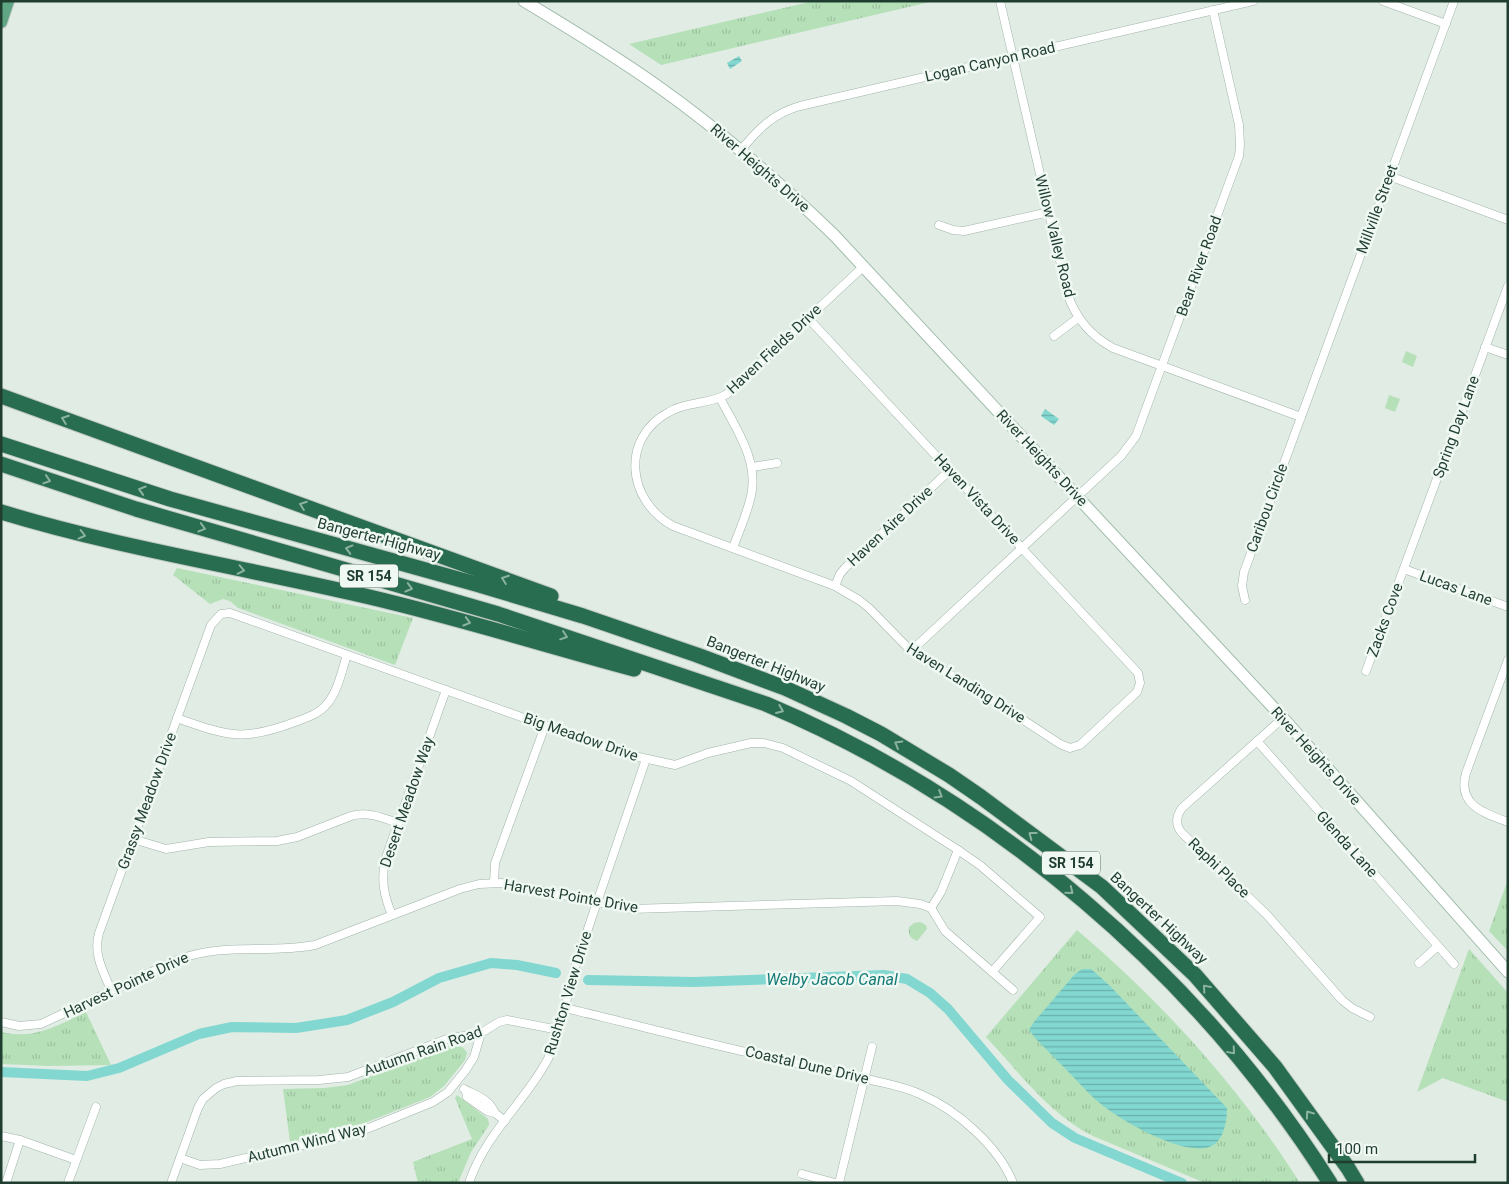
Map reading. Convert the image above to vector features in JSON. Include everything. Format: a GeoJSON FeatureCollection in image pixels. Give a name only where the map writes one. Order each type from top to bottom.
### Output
{"type":"FeatureCollection","features":[{"type":"Feature","properties":{"kind":"highway"},"geometry":{"type":"LineString","coordinates":[[1,396],[522,585],[697,655]]}},
{"type":"Feature","properties":{"kind":"highway","name":"Bangerter Highway"},"geometry":{"type":"LineString","coordinates":[[1,444],[179,502],[530,599],[697,655],[784,688],[881,734],[981,796],[1102,887],[1195,975],[1269,1060],[1357,1183]]}},
{"type":"Feature","properties":{"kind":"highway","name":"SR 154"},"geometry":{"type":"LineString","coordinates":[[1,464],[179,522],[498,614],[735,694],[798,718],[864,751],[946,799],[1004,839],[1073,892],[1139,951],[1200,1014],[1274,1102],[1330,1183]]}},
{"type":"Feature","properties":{"kind":"highway"},"geometry":{"type":"LineString","coordinates":[[1,512],[107,541],[351,592],[424,610],[695,686],[735,694]]}},
{"type":"Feature","properties":{"kind":"main road"},"geometry":{"type":"LineString","coordinates":[[1,22],[8,1]]}},
{"type":"Feature","properties":{"kind":"street","name":"River Heights Drive"},"geometry":{"type":"LineString","coordinates":[[524,1],[631,68],[686,107],[741,150],[804,206],[864,266],[1283,718],[1508,972]]}},
{"type":"Feature","properties":{"kind":"street","name":"Willow Valley Road"},"geometry":{"type":"LineString","coordinates":[[1000,1],[1068,295],[1078,318],[1090,332],[1105,343],[1122,351],[1301,417]]}},
{"type":"Feature","properties":{"kind":"street","name":"Logan Canyon Road"},"geometry":{"type":"LineString","coordinates":[[741,150],[765,124],[792,108],[1252,1]]}},
{"type":"Feature","properties":{"kind":"street"},"geometry":{"type":"LineString","coordinates":[[1383,1],[1446,24]]}},
{"type":"Feature","properties":{"kind":"street","name":"Millville Street"},"geometry":{"type":"LineString","coordinates":[[1301,417],[1454,1]]}},
{"type":"Feature","properties":{"kind":"street","name":"Bear River Road"},"geometry":{"type":"LineString","coordinates":[[911,651],[1120,456],[1136,436],[1233,174],[1240,150],[1239,125],[1213,10]]}},
{"type":"Feature","properties":{"kind":"street"},"geometry":{"type":"LineString","coordinates":[[1390,176],[1508,220]]}},
{"type":"Feature","properties":{"kind":"street"},"geometry":{"type":"LineString","coordinates":[[939,225],[953,230],[964,231],[1049,212]]}},
{"type":"Feature","properties":{"kind":"street","name":"Haven Fields Drive"},"geometry":{"type":"LineString","coordinates":[[733,548],[679,529],[656,516],[642,497],[637,481],[636,463],[640,445],[648,429],[669,411],[720,398],[732,389],[864,266]]}},
{"type":"Feature","properties":{"kind":"street","name":"Spring Day Lane"},"geometry":{"type":"LineString","coordinates":[[1404,568],[1508,286]]}},
{"type":"Feature","properties":{"kind":"street","name":"Haven Vista Drive"},"geometry":{"type":"LineString","coordinates":[[808,318],[1135,669],[1140,683],[1134,696],[1084,742],[1070,748]]}},
{"type":"Feature","properties":{"kind":"street"},"geometry":{"type":"LineString","coordinates":[[1054,336],[1078,318]]}},
{"type":"Feature","properties":{"kind":"street"},"geometry":{"type":"LineString","coordinates":[[1485,347],[1508,355]]}},
{"type":"Feature","properties":{"kind":"street"},"geometry":{"type":"LineString","coordinates":[[720,398],[745,445],[752,467],[751,496],[733,548]]}},
{"type":"Feature","properties":{"kind":"street","name":"Caribou Circle"},"geometry":{"type":"LineString","coordinates":[[1245,600],[1242,586],[1244,572],[1301,417]]}},
{"type":"Feature","properties":{"kind":"street"},"geometry":{"type":"LineString","coordinates":[[752,467],[777,463]]}},
{"type":"Feature","properties":{"kind":"street","name":"Haven Aire Drive"},"geometry":{"type":"LineString","coordinates":[[835,586],[840,574],[950,470]]}},
{"type":"Feature","properties":{"kind":"street","name":"Haven Landing Drive"},"geometry":{"type":"LineString","coordinates":[[733,548],[835,586],[870,608],[911,651],[1060,744],[1070,748]]}},
{"type":"Feature","properties":{"kind":"street","name":"Lucas Lane"},"geometry":{"type":"LineString","coordinates":[[1404,568],[1508,607]]}},
{"type":"Feature","properties":{"kind":"street","name":"Zacks Cove"},"geometry":{"type":"LineString","coordinates":[[1366,671],[1404,568]]}},
{"type":"Feature","properties":{"kind":"street","name":"Big Meadow Drive"},"geometry":{"type":"LineString","coordinates":[[221,614],[235,614],[604,748],[646,759],[675,765],[708,753],[745,744],[764,743],[776,745],[852,781],[958,850],[981,866],[1040,917],[992,972]]}},
{"type":"Feature","properties":{"kind":"street","name":"Grassy Meadow Drive"},"geometry":{"type":"LineString","coordinates":[[111,990],[97,957],[97,943],[211,625],[213,620],[221,614]]}},
{"type":"Feature","properties":{"kind":"street"},"geometry":{"type":"LineString","coordinates":[[177,718],[221,733],[241,736],[261,734],[288,725],[313,715],[324,707],[333,695],[348,655]]}},
{"type":"Feature","properties":{"kind":"street"},"geometry":{"type":"LineString","coordinates":[[1508,660],[1464,778],[1466,794],[1471,803],[1482,812],[1508,822]]}},
{"type":"Feature","properties":{"kind":"street","name":"Desert Meadow Way"},"geometry":{"type":"LineString","coordinates":[[392,915],[385,899],[383,876],[385,860],[446,690]]}},
{"type":"Feature","properties":{"kind":"street","name":"Raphi Place"},"geometry":{"type":"LineString","coordinates":[[1283,718],[1182,808],[1178,816],[1177,825],[1182,833],[1267,915],[1345,1003],[1370,1017]]}},
{"type":"Feature","properties":{"kind":"street"},"geometry":{"type":"LineString","coordinates":[[494,883],[495,863],[545,726]]}},
{"type":"Feature","properties":{"kind":"street","name":"Glenda Lane"},"geometry":{"type":"LineString","coordinates":[[1257,742],[1454,964]]}},
{"type":"Feature","properties":{"kind":"street","name":"Rushton View Drive"},"geometry":{"type":"LineString","coordinates":[[469,1183],[480,1155],[544,1068],[550,1057],[560,1030],[575,968],[596,902],[646,759]]}},
{"type":"Feature","properties":{"kind":"street"},"geometry":{"type":"LineString","coordinates":[[133,839],[166,849],[209,842],[288,840],[351,816],[362,814],[398,823]]}},
{"type":"Feature","properties":{"kind":"street"},"geometry":{"type":"LineString","coordinates":[[958,850],[941,892],[931,908],[942,929],[1013,990]]}},
{"type":"Feature","properties":{"kind":"street","name":"Harvest Pointe Drive"},"geometry":{"type":"LineString","coordinates":[[1,1022],[19,1026],[41,1024],[111,990],[199,952],[222,949],[306,947],[325,942],[467,886],[494,883],[514,885],[623,908],[643,909],[903,901],[931,908]]}},
{"type":"Feature","properties":{"kind":"street"},"geometry":{"type":"LineString","coordinates":[[1418,964],[1438,946]]}},
{"type":"Feature","properties":{"kind":"street","name":"Coastal Dune Drive"},"geometry":{"type":"LineString","coordinates":[[565,1008],[864,1078],[922,1094],[945,1107],[983,1139],[998,1158],[1013,1183]]}},
{"type":"Feature","properties":{"kind":"street","name":"Autumn Rain Road"},"geometry":{"type":"LineString","coordinates":[[171,1183],[201,1103],[211,1091],[224,1084],[339,1079],[447,1039],[481,1033],[499,1022],[507,1020],[560,1030]]}},
{"type":"Feature","properties":{"kind":"street","name":"Autumn Wind Way"},"geometry":{"type":"LineString","coordinates":[[180,1158],[200,1165],[214,1165],[359,1132],[433,1102],[456,1084],[474,1057],[481,1033]]}},
{"type":"Feature","properties":{"kind":"street"},"geometry":{"type":"LineString","coordinates":[[802,1174],[837,1183],[872,1047]]}},
{"type":"Feature","properties":{"kind":"street"},"geometry":{"type":"LineString","coordinates":[[456,1084],[466,1091],[467,1097],[505,1121]]}},
{"type":"Feature","properties":{"kind":"street"},"geometry":{"type":"LineString","coordinates":[[68,1183],[96,1106]]}},
{"type":"Feature","properties":{"kind":"street"},"geometry":{"type":"LineString","coordinates":[[1,1136],[20,1140],[76,1160]]}},
{"type":"Feature","properties":{"kind":"street"},"geometry":{"type":"LineString","coordinates":[[6,1183],[20,1140]]}},
{"type":"Feature","properties":{"kind":"green space"},"geometry":{"type":"Polygon","coordinates":[[[814,1],[934,1],[661,65],[629,44],[814,1]]]}},
{"type":"Feature","properties":{"kind":"green space"},"geometry":{"type":"Polygon","coordinates":[[[1406,351],[1417,356],[1413,367],[1402,362],[1406,351]]]}},
{"type":"Feature","properties":{"kind":"green space"},"geometry":{"type":"Polygon","coordinates":[[[1389,395],[1400,399],[1395,412],[1385,408],[1389,395]]]}},
{"type":"Feature","properties":{"kind":"green space"},"geometry":{"type":"Polygon","coordinates":[[[177,568],[413,618],[395,665],[238,608],[230,601],[223,599],[210,604],[173,575],[177,568]]]}},
{"type":"Feature","properties":{"kind":"green space"},"geometry":{"type":"Polygon","coordinates":[[[1508,880],[1508,951],[1489,931],[1508,880]]]}},
{"type":"Feature","properties":{"kind":"green space"},"geometry":{"type":"Polygon","coordinates":[[[920,922],[926,925],[927,929],[917,941],[910,936],[909,927],[914,923],[920,922]]]}},
{"type":"Feature","properties":{"kind":"green space"},"geometry":{"type":"Polygon","coordinates":[[[1077,930],[1140,987],[1198,1048],[1252,1114],[1300,1183],[1205,1183],[1093,1136],[1077,1127],[1049,1104],[986,1037],[1077,930]]]}},
{"type":"Feature","properties":{"kind":"green space"},"geometry":{"type":"Polygon","coordinates":[[[1469,949],[1508,993],[1508,1102],[1443,1078],[1417,1092],[1469,949]]]}},
{"type":"Feature","properties":{"kind":"green space"},"geometry":{"type":"Polygon","coordinates":[[[86,1012],[111,1065],[50,1066],[1,1064],[1,1032],[13,1034],[35,1033],[55,1027],[86,1012]]]}},
{"type":"Feature","properties":{"kind":"green space"},"geometry":{"type":"Polygon","coordinates":[[[452,1045],[463,1047],[467,1053],[465,1060],[444,1086],[430,1097],[357,1126],[290,1142],[283,1089],[325,1088],[348,1085],[452,1045]]]}},
{"type":"Feature","properties":{"kind":"green space"},"geometry":{"type":"Polygon","coordinates":[[[457,1095],[488,1119],[489,1125],[471,1152],[458,1183],[418,1183],[413,1162],[472,1139],[455,1098],[457,1095]]]}},
{"type":"Feature","properties":{"kind":"water"},"geometry":{"type":"Polygon","coordinates":[[[739,56],[742,61],[730,69],[727,63],[739,56]]]}},
{"type":"Feature","properties":{"kind":"water"},"geometry":{"type":"Polygon","coordinates":[[[1045,409],[1059,419],[1054,425],[1041,416],[1045,409]]]}},
{"type":"Feature","properties":{"kind":"water"},"geometry":{"type":"Polygon","coordinates":[[[1082,969],[1091,969],[1109,985],[1227,1108],[1224,1130],[1218,1141],[1209,1147],[1184,1146],[1169,1142],[1137,1127],[1110,1111],[1092,1097],[1036,1039],[1029,1030],[1034,1022],[1074,975],[1082,969]]]}},
{"type":"Feature","properties":{"kind":"waterway","name":"Welby Jacob Canal"},"geometry":{"type":"LineString","coordinates":[[1,1072],[87,1076],[119,1068],[199,1034],[232,1027],[296,1028],[347,1020],[393,1002],[439,978],[491,963],[517,965],[556,973]]}},
{"type":"Feature","properties":{"kind":"waterway","name":"Welby Jacob Canal"},"geometry":{"type":"LineString","coordinates":[[588,980],[694,982],[884,975],[907,979],[930,993],[948,1009],[1008,1080],[1052,1123],[1075,1138],[1182,1183]]}}]}
